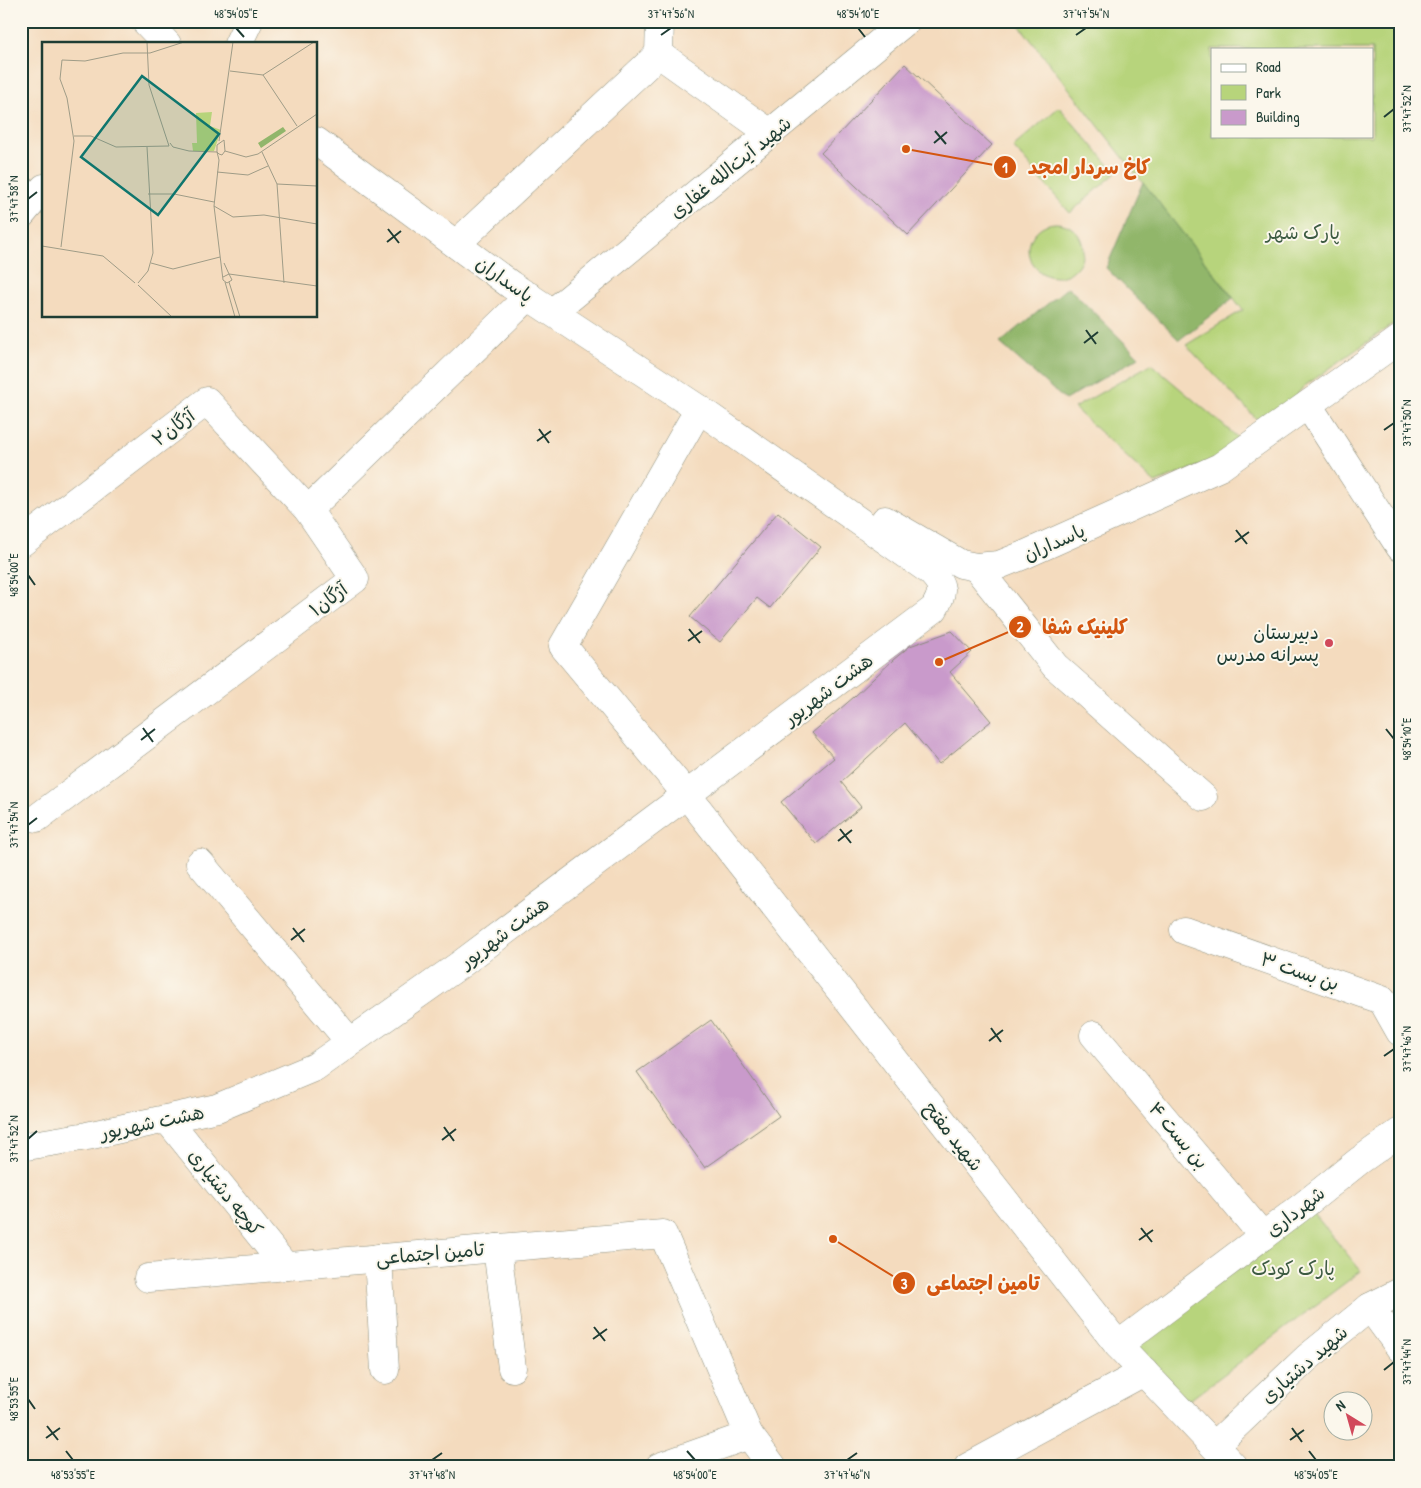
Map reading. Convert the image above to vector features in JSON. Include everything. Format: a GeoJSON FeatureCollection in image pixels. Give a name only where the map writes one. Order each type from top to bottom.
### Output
{"type":"FeatureCollection","features":[{"type":"Feature","properties":{"kind":"street"},"geometry":{"type":"LineString","coordinates":[[145,21],[165,42]]}},
{"type":"Feature","properties":{"kind":"street"},"geometry":{"type":"LineString","coordinates":[[239,42],[249,21]]}},
{"type":"Feature","properties":{"kind":"street"},"geometry":{"type":"LineString","coordinates":[[456,244],[659,54],[660,21]]}},
{"type":"Feature","properties":{"kind":"street","name":"شهید آیت‌الله غفاری"},"geometry":{"type":"LineString","coordinates":[[553,312],[906,21]]}},
{"type":"Feature","properties":{"kind":"street"},"geometry":{"type":"LineString","coordinates":[[659,54],[770,134]]}},
{"type":"Feature","properties":{"kind":"street","name":"پاسداران"},"geometry":{"type":"LineString","coordinates":[[318,142],[529,296],[699,409],[930,571],[942,586],[940,598],[934,609]]}},
{"type":"Feature","properties":{"kind":"street"},"geometry":{"type":"LineString","coordinates":[[21,215],[42,190]]}},
{"type":"Feature","properties":{"kind":"street"},"geometry":{"type":"LineString","coordinates":[[308,510],[529,296]]}},
{"type":"Feature","properties":{"kind":"street","name":"پاسداران"},"geometry":{"type":"LineString","coordinates":[[699,409],[961,564],[976,567],[999,565],[1024,556],[1220,467],[1400,339]]}},
{"type":"Feature","properties":{"kind":"street","name":"۲آژگان"},"geometry":{"type":"LineString","coordinates":[[21,543],[207,401],[308,510]]}},
{"type":"Feature","properties":{"kind":"street"},"geometry":{"type":"LineString","coordinates":[[1308,405],[1400,547]]}},
{"type":"Feature","properties":{"kind":"street","name":"شهید مفتح"},"geometry":{"type":"LineString","coordinates":[[699,409],[563,646],[687,795],[1118,1345],[1233,1466]]}},
{"type":"Feature","properties":{"kind":"street","name":"۱آژگان"},"geometry":{"type":"LineString","coordinates":[[37,818],[355,579],[308,510]]}},
{"type":"Feature","properties":{"kind":"street"},"geometry":{"type":"LineString","coordinates":[[976,567],[1055,666],[1203,797]]}},
{"type":"Feature","properties":{"kind":"street","name":"هشت شهریور"},"geometry":{"type":"LineString","coordinates":[[21,1147],[87,1136],[216,1108],[315,1067],[461,964],[934,609]]}},
{"type":"Feature","properties":{"kind":"street"},"geometry":{"type":"LineString","coordinates":[[200,863],[350,1042]]}},
{"type":"Feature","properties":{"kind":"street","name":"بن بست ۳"},"geometry":{"type":"LineString","coordinates":[[1184,930],[1382,1000],[1400,1032]]}},
{"type":"Feature","properties":{"kind":"street","name":"بن بست ۴"},"geometry":{"type":"LineString","coordinates":[[1094,1035],[1263,1236]]}},
{"type":"Feature","properties":{"kind":"street","name":"کوچه دشتیاری"},"geometry":{"type":"LineString","coordinates":[[167,1119],[284,1266]]}},
{"type":"Feature","properties":{"kind":"street","name":"شهرداری"},"geometry":{"type":"LineString","coordinates":[[1118,1345],[1263,1236],[1358,1161],[1400,1132]]}},
{"type":"Feature","properties":{"kind":"street","name":"تامین اجتماعی"},"geometry":{"type":"LineString","coordinates":[[148,1278],[663,1234],[749,1435],[773,1467]]}},
{"type":"Feature","properties":{"kind":"street"},"geometry":{"type":"LineString","coordinates":[[497,1248],[512,1368]]}},
{"type":"Feature","properties":{"kind":"street"},"geometry":{"type":"LineString","coordinates":[[378,1258],[386,1370]]}},
{"type":"Feature","properties":{"kind":"street","name":"شهید دشتیاری"},"geometry":{"type":"LineString","coordinates":[[1214,1446],[1307,1358],[1370,1307],[1400,1292]]}},
{"type":"Feature","properties":{"kind":"street"},"geometry":{"type":"LineString","coordinates":[[1370,1307],[1400,1348]]}},
{"type":"Feature","properties":{"kind":"street"},"geometry":{"type":"LineString","coordinates":[[968,1467],[1144,1372]]}},
{"type":"Feature","properties":{"kind":"street"},"geometry":{"type":"LineString","coordinates":[[659,1467],[749,1435]]}},
{"type":"Feature","properties":{"kind":"green space","name":"پارک شهر"},"geometry":{"type":"Polygon","coordinates":[[[1016,21],[1400,21],[1400,319],[1303,387],[1269,432],[1186,345],[1243,310],[1016,21]]]}},
{"type":"Feature","properties":{"kind":"green space"},"geometry":{"type":"Polygon","coordinates":[[[1059,107],[1116,173],[1070,213],[1013,147],[1059,107]]]}},
{"type":"Feature","properties":{"kind":"green space"},"geometry":{"type":"Polygon","coordinates":[[[1143,182],[1233,298],[1179,340],[1106,268],[1143,182]]]}},
{"type":"Feature","properties":{"kind":"green space"},"geometry":{"type":"Polygon","coordinates":[[[1051,223],[1061,223],[1071,227],[1079,235],[1083,250],[1079,265],[1071,273],[1061,277],[1051,277],[1041,273],[1033,265],[1029,255],[1029,245],[1033,235],[1041,227],[1051,223]]]}},
{"type":"Feature","properties":{"kind":"green space"},"geometry":{"type":"Polygon","coordinates":[[[1068,287],[1139,357],[1065,400],[1000,343],[1068,287]]]}},
{"type":"Feature","properties":{"kind":"green space"},"geometry":{"type":"Polygon","coordinates":[[[1151,364],[1249,447],[1155,483],[1074,408],[1151,364]]]}},
{"type":"Feature","properties":{"kind":"green space","name":"پارک کودک"},"geometry":{"type":"Polygon","coordinates":[[[1306,1204],[1361,1271],[1179,1408],[1118,1345],[1306,1204]]]}},
{"type":"Feature","properties":{"kind":"building"},"geometry":{"type":"Polygon","coordinates":[[[905,64],[992,145],[908,235],[821,153],[905,64]]]}},
{"type":"Feature","properties":{"kind":"building"},"geometry":{"type":"Polygon","coordinates":[[[778,512],[821,547],[770,608],[757,598],[720,642],[690,617],[778,512]]]}},
{"type":"Feature","properties":{"kind":"building"},"geometry":{"type":"Polygon","coordinates":[[[952,631],[972,652],[950,672],[991,721],[939,764],[905,723],[841,782],[861,807],[816,844],[781,802],[834,758],[812,733],[910,646],[952,631]]]}},
{"type":"Feature","properties":{"kind":"building"},"geometry":{"type":"Polygon","coordinates":[[[711,1020],[779,1116],[705,1168],[637,1072],[711,1020]]]}},
{"type":"Feature","properties":{"kind":"place","name":"کاخ سردار امجد"},"geometry":{"type":"Point","coordinates":[906,149]}},
{"type":"Feature","properties":{"kind":"place","name":"دبیرستان پسرانه مدرس"},"geometry":{"type":"Point","coordinates":[1329,643]}},
{"type":"Feature","properties":{"kind":"place","name":"کلینیک شفا"},"geometry":{"type":"Point","coordinates":[939,662]}},
{"type":"Feature","properties":{"kind":"place","name":"تامین اجتماعی"},"geometry":{"type":"Point","coordinates":[833,1239]}}]}
